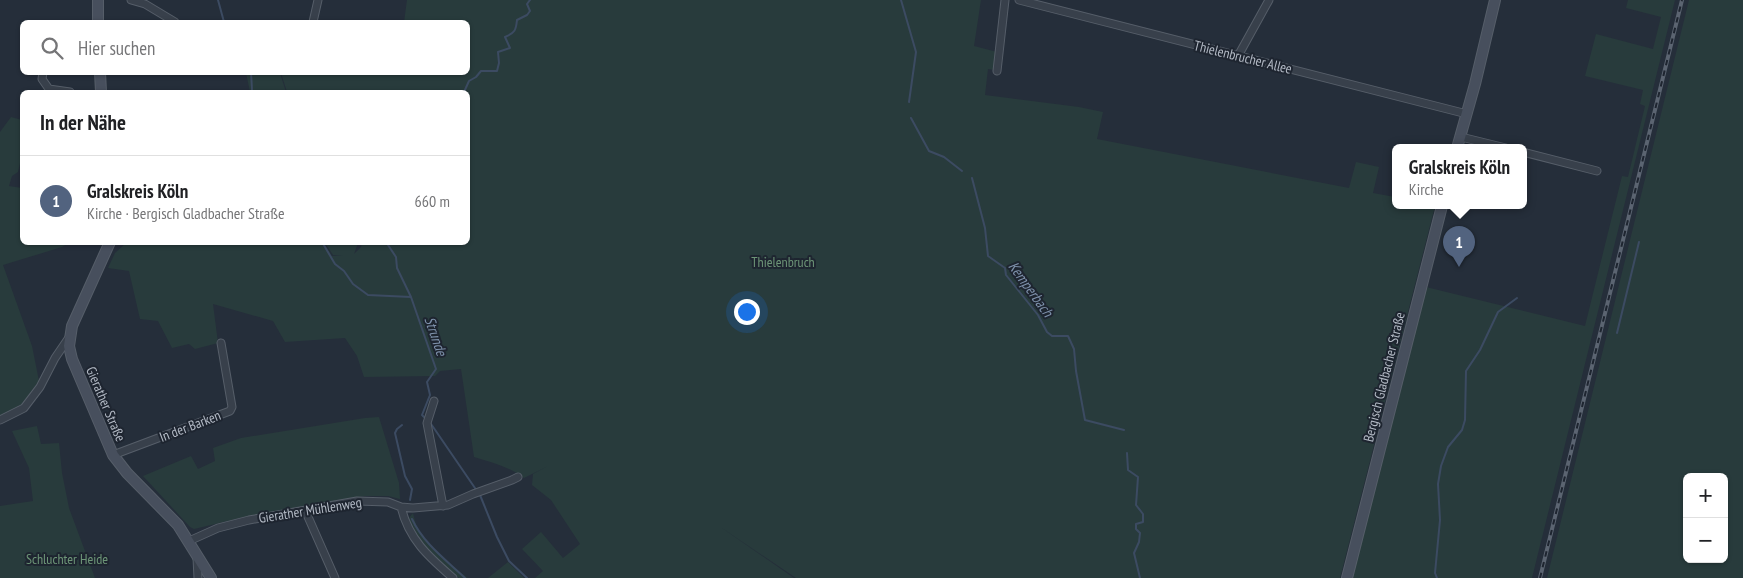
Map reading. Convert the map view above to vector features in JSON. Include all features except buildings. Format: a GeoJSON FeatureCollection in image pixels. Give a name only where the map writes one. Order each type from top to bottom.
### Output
{"type":"FeatureCollection","features":[{"type":"Feature","properties":{"kind":"main road"},"geometry":{"type":"LineString","coordinates":[[98,0],[98,20]]}},
{"type":"Feature","properties":{"kind":"main road"},"geometry":{"type":"LineString","coordinates":[[1458,144],[1494,0]]}},
{"type":"Feature","properties":{"kind":"main road"},"geometry":{"type":"LineString","coordinates":[[100,75],[101,90]]}},
{"type":"Feature","properties":{"kind":"main road","name":"Bergisch Gladbacher Straße"},"geometry":{"type":"LineString","coordinates":[[1347,578],[1441,209]]}},
{"type":"Feature","properties":{"kind":"main road","name":"Gierather Straße"},"geometry":{"type":"LineString","coordinates":[[109,245],[72,326],[69,346],[72,359],[113,455],[127,473],[178,526],[210,578]]}},
{"type":"Feature","properties":{"kind":"street"},"geometry":{"type":"LineString","coordinates":[[131,0],[145,4],[172,20]]}},
{"type":"Feature","properties":{"kind":"street"},"geometry":{"type":"LineString","coordinates":[[314,20],[318,0]]}},
{"type":"Feature","properties":{"kind":"street"},"geometry":{"type":"LineString","coordinates":[[997,71],[1005,0]]}},
{"type":"Feature","properties":{"kind":"street","name":"Thielenbrucher Allee"},"geometry":{"type":"LineString","coordinates":[[1019,0],[1467,114]]}},
{"type":"Feature","properties":{"kind":"street"},"geometry":{"type":"LineString","coordinates":[[1238,56],[1269,0]]}},
{"type":"Feature","properties":{"kind":"street"},"geometry":{"type":"LineString","coordinates":[[43,75],[42,79],[49,89],[56,90]]}},
{"type":"Feature","properties":{"kind":"street"},"geometry":{"type":"LineString","coordinates":[[1460,137],[1489,144]]}},
{"type":"Feature","properties":{"kind":"street"},"geometry":{"type":"LineString","coordinates":[[1527,153],[1597,171]]}},
{"type":"Feature","properties":{"kind":"street"},"geometry":{"type":"LineString","coordinates":[[0,420],[24,408],[40,387],[55,358],[70,336]]}},
{"type":"Feature","properties":{"kind":"street","name":"In der Barken"},"geometry":{"type":"LineString","coordinates":[[113,455],[230,411],[232,407],[221,343]]}},
{"type":"Feature","properties":{"kind":"street"},"geometry":{"type":"LineString","coordinates":[[434,401],[428,420],[443,506]]}},
{"type":"Feature","properties":{"kind":"street","name":"Gierather Mühlenweg"},"geometry":{"type":"LineString","coordinates":[[188,541],[218,528],[248,520],[357,501],[388,502],[401,507],[443,506],[518,476]]}},
{"type":"Feature","properties":{"kind":"street"},"geometry":{"type":"LineString","coordinates":[[401,507],[405,522],[412,536],[428,555],[453,578]]}},
{"type":"Feature","properties":{"kind":"street"},"geometry":{"type":"LineString","coordinates":[[305,510],[335,578]]}},
{"type":"Feature","properties":{"kind":"street"},"geometry":{"type":"LineString","coordinates":[[197,555],[198,578]]}},
{"type":"Feature","properties":{"kind":"green space","name":"Thielenbruch"},"geometry":{"type":"Polygon","coordinates":[[[407,0],[981,0],[974,46],[997,52],[995,70],[988,69],[985,95],[1079,107],[1103,112],[1097,139],[1349,188],[1356,162],[1379,167],[1373,193],[1392,196],[1392,209],[1434,209],[1340,578],[796,578],[719,526],[794,578],[535,578],[543,571],[522,549],[541,532],[563,558],[580,544],[551,500],[532,485],[533,474],[548,466],[524,478],[507,468],[474,457],[461,369],[440,371],[435,376],[364,377],[357,356],[345,338],[285,342],[273,321],[213,304],[218,343],[195,349],[189,344],[172,348],[158,321],[140,319],[129,271],[108,268],[115,253],[124,245],[325,245],[332,256],[343,255],[333,255],[326,245],[357,245],[354,254],[362,245],[470,245],[470,90],[286,90],[282,75],[470,75],[470,20],[404,20],[407,0]]]}},
{"type":"Feature","properties":{"kind":"green space"},"geometry":{"type":"Polygon","coordinates":[[[1628,0],[1675,0],[1532,578],[1350,578],[1426,287],[1585,326],[1622,176],[1628,177],[1645,106],[1640,104],[1643,90],[1585,76],[1596,34],[1653,49],[1661,17],[1626,8],[1628,0]]]}},
{"type":"Feature","properties":{"kind":"green space"},"geometry":{"type":"Polygon","coordinates":[[[1689,0],[1743,0],[1743,578],[1547,578],[1689,0]]]}},
{"type":"Feature","properties":{"kind":"green space"},"geometry":{"type":"Polygon","coordinates":[[[246,75],[281,75],[285,90],[250,90],[246,75]]]}},
{"type":"Feature","properties":{"kind":"green space"},"geometry":{"type":"Polygon","coordinates":[[[11,117],[20,119],[20,163],[18,172],[12,176],[9,186],[20,188],[20,245],[66,245],[3,265],[32,346],[39,381],[22,404],[0,416],[0,132],[11,117]]]}},
{"type":"Feature","properties":{"kind":"green space"},"geometry":{"type":"Polygon","coordinates":[[[379,417],[399,483],[400,499],[388,496],[365,496],[249,516],[194,529],[143,476],[191,456],[198,469],[215,461],[213,448],[241,438],[379,417]]]}},
{"type":"Feature","properties":{"kind":"green space","name":"Schluchter Heide"},"geometry":{"type":"Polygon","coordinates":[[[37,426],[41,444],[59,443],[62,473],[69,508],[95,578],[0,578],[0,506],[33,501],[29,468],[12,431],[37,426]]]}},
{"type":"Feature","properties":{"kind":"green space"},"geometry":{"type":"Polygon","coordinates":[[[413,513],[422,535],[434,549],[468,578],[459,578],[423,544],[408,519],[413,513]]]}},
{"type":"Feature","properties":{"kind":"green space"},"geometry":{"type":"Polygon","coordinates":[[[508,562],[524,578],[488,578],[508,562]]]}},
{"type":"Feature","properties":{"kind":"waterway","name":"Strunde"},"geometry":{"type":"LineString","coordinates":[[218,0],[223,20]]}},
{"type":"Feature","properties":{"kind":"waterway"},"geometry":{"type":"LineString","coordinates":[[465,90],[469,81],[481,71],[497,71],[499,63],[498,52],[510,48],[505,37],[514,31],[517,20],[527,15],[530,11],[527,4],[530,0]]}},
{"type":"Feature","properties":{"kind":"waterway","name":"Kemperbach"},"geometry":{"type":"LineString","coordinates":[[901,0],[916,52],[909,102]]}},
{"type":"Feature","properties":{"kind":"waterway","name":"Strunde"},"geometry":{"type":"LineString","coordinates":[[251,75],[252,90]]}},
{"type":"Feature","properties":{"kind":"waterway","name":"Kemperbach"},"geometry":{"type":"LineString","coordinates":[[911,118],[929,151],[944,157],[962,171]]}},
{"type":"Feature","properties":{"kind":"waterway","name":"Kemperbach"},"geometry":{"type":"LineString","coordinates":[[972,178],[985,228],[988,256],[1005,268],[1006,275],[1038,315],[1047,332],[1052,336],[1068,336],[1074,349],[1085,420],[1124,430]]}},
{"type":"Feature","properties":{"kind":"waterway"},"geometry":{"type":"LineString","coordinates":[[1617,333],[1639,242]]}},
{"type":"Feature","properties":{"kind":"waterway","name":"Strunde"},"geometry":{"type":"LineString","coordinates":[[324,245],[335,264],[344,271],[353,284],[368,295],[411,297],[436,369],[427,382],[430,395],[422,415],[425,418]]}},
{"type":"Feature","properties":{"kind":"waterway"},"geometry":{"type":"LineString","coordinates":[[388,245],[396,257],[397,268],[411,297]]}},
{"type":"Feature","properties":{"kind":"waterway"},"geometry":{"type":"LineString","coordinates":[[1437,578],[1435,573],[1440,520],[1438,484],[1441,466],[1448,447],[1462,430],[1465,420],[1466,371],[1480,350],[1498,312],[1517,298]]}},
{"type":"Feature","properties":{"kind":"waterway","name":"Strunde"},"geometry":{"type":"LineString","coordinates":[[429,421],[477,491]]}},
{"type":"Feature","properties":{"kind":"waterway"},"geometry":{"type":"LineString","coordinates":[[402,425],[395,433],[405,476],[412,489],[410,500]]}},
{"type":"Feature","properties":{"kind":"waterway","name":"Kemperbach"},"geometry":{"type":"LineString","coordinates":[[1127,453],[1128,470],[1138,477],[1136,505],[1143,514],[1143,522],[1136,524],[1136,529],[1140,533],[1139,542],[1134,553],[1140,578]]}},
{"type":"Feature","properties":{"kind":"waterway","name":"Strunde"},"geometry":{"type":"LineString","coordinates":[[480,495],[509,561],[527,578]]}},
{"type":"Feature","properties":{"kind":"waterway"},"geometry":{"type":"LineString","coordinates":[[412,519],[422,536],[465,578]]}},
{"type":"Feature","properties":{"kind":"railway"},"geometry":{"type":"LineString","coordinates":[[1540,578],[1682,0]]}},
{"type":"Feature","properties":{"kind":"place","name":"Gralskreis Köln"},"geometry":{"type":"Point","coordinates":[1459,267]}}]}
